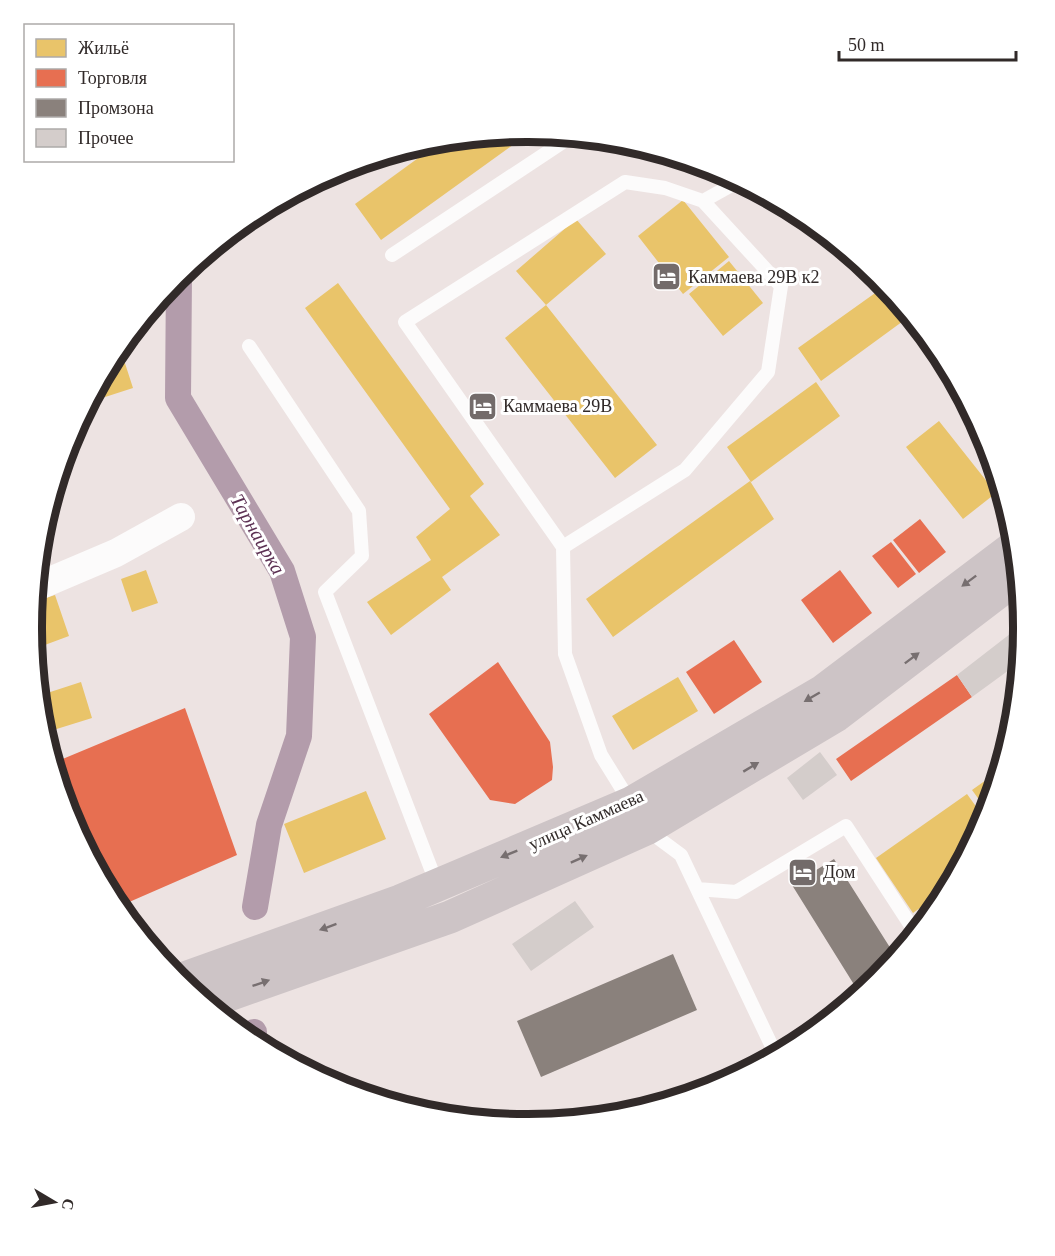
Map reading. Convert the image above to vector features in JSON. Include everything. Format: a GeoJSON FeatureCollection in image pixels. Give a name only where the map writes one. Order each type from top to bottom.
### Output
{"type":"FeatureCollection","features":[{"type":"Feature","properties":{"kind":"main road","name":"улица Каммаева"},"geometry":{"type":"LineString","coordinates":[[189,976],[400,901],[436,883],[639,816],[824,691],[1007,553]]}},
{"type":"Feature","properties":{"kind":"main road","name":"улица Каммаева"},"geometry":{"type":"LineString","coordinates":[[215,1000],[450,917],[639,816],[837,715],[1011,583]]}},
{"type":"Feature","properties":{"kind":"street"},"geometry":{"type":"LineString","coordinates":[[44,583],[117,553],[181,517]]}},
{"type":"Feature","properties":{"kind":"lane"},"geometry":{"type":"LineString","coordinates":[[392,255],[560,144]]}},
{"type":"Feature","properties":{"kind":"lane"},"geometry":{"type":"LineString","coordinates":[[563,547],[685,470],[768,372],[781,286],[703,201],[665,188],[625,182],[405,322],[563,547],[565,654],[601,755],[639,816],[681,855],[772,1047]]}},
{"type":"Feature","properties":{"kind":"lane"},"geometry":{"type":"LineString","coordinates":[[703,201],[729,187]]}},
{"type":"Feature","properties":{"kind":"lane"},"geometry":{"type":"LineString","coordinates":[[249,346],[359,511],[362,556],[325,592],[450,917]]}},
{"type":"Feature","properties":{"kind":"lane"},"geometry":{"type":"LineString","coordinates":[[697,888],[736,892],[846,826],[911,926]]}},
{"type":"Feature","properties":{"kind":"building: Жильё"},"geometry":{"type":"Polygon","coordinates":[[[516,143],[381,240],[355,204],[424,154],[464,147],[516,143]]]}},
{"type":"Feature","properties":{"kind":"building: Жильё"},"geometry":{"type":"Polygon","coordinates":[[[683,200],[729,257],[683,294],[638,236],[683,200]]]}},
{"type":"Feature","properties":{"kind":"building: Жильё"},"geometry":{"type":"Polygon","coordinates":[[[576,219],[606,254],[546,305],[516,271],[576,219]]]}},
{"type":"Feature","properties":{"kind":"building: Жильё"},"geometry":{"type":"Polygon","coordinates":[[[729,261],[763,303],[723,336],[689,294],[729,261]]]}},
{"type":"Feature","properties":{"kind":"building: Жильё"},"geometry":{"type":"Polygon","coordinates":[[[338,283],[484,484],[470,496],[500,535],[442,577],[451,590],[391,635],[367,602],[431,560],[416,537],[450,509],[305,308],[338,283]]]}},
{"type":"Feature","properties":{"kind":"building: Жильё"},"geometry":{"type":"Polygon","coordinates":[[[877,292],[904,321],[821,381],[798,348],[877,292]]]}},
{"type":"Feature","properties":{"kind":"building: Жильё"},"geometry":{"type":"Polygon","coordinates":[[[546,305],[657,445],[615,478],[505,338],[546,305]]]}},
{"type":"Feature","properties":{"kind":"building: Жильё"},"geometry":{"type":"Polygon","coordinates":[[[124,359],[133,388],[102,398],[107,385],[124,359]]]}},
{"type":"Feature","properties":{"kind":"building: Жильё"},"geometry":{"type":"Polygon","coordinates":[[[816,382],[840,416],[751,482],[727,447],[816,382]]]}},
{"type":"Feature","properties":{"kind":"building: Жильё"},"geometry":{"type":"Polygon","coordinates":[[[939,421],[992,488],[994,495],[963,519],[906,447],[939,421]]]}},
{"type":"Feature","properties":{"kind":"building: Жильё"},"geometry":{"type":"Polygon","coordinates":[[[750,481],[774,519],[613,637],[586,599],[750,481]]]}},
{"type":"Feature","properties":{"kind":"building: Жильё"},"geometry":{"type":"Polygon","coordinates":[[[146,570],[158,603],[132,612],[121,579],[146,570]]]}},
{"type":"Feature","properties":{"kind":"building: Жильё"},"geometry":{"type":"Polygon","coordinates":[[[55,595],[69,636],[43,646],[42,628],[43,599],[55,595]]]}},
{"type":"Feature","properties":{"kind":"building: Жильё"},"geometry":{"type":"Polygon","coordinates":[[[678,677],[698,711],[633,750],[612,716],[678,677]]]}},
{"type":"Feature","properties":{"kind":"building: Жильё"},"geometry":{"type":"Polygon","coordinates":[[[81,682],[92,718],[53,730],[46,693],[81,682]]]}},
{"type":"Feature","properties":{"kind":"building: Жильё"},"geometry":{"type":"Polygon","coordinates":[[[989,778],[981,802],[972,790],[989,778]]]}},
{"type":"Feature","properties":{"kind":"building: Жильё"},"geometry":{"type":"Polygon","coordinates":[[[366,791],[386,839],[304,873],[284,824],[366,791]]]}},
{"type":"Feature","properties":{"kind":"building: Жильё"},"geometry":{"type":"Polygon","coordinates":[[[967,794],[978,809],[948,871],[928,902],[913,913],[876,858],[967,794]]]}},
{"type":"Feature","properties":{"kind":"building: Торговля"},"geometry":{"type":"Polygon","coordinates":[[[920,519],[946,552],[919,573],[893,540],[920,519]]]}},
{"type":"Feature","properties":{"kind":"building: Торговля"},"geometry":{"type":"Polygon","coordinates":[[[891,542],[916,574],[898,588],[872,556],[891,542]]]}},
{"type":"Feature","properties":{"kind":"building: Торговля"},"geometry":{"type":"Polygon","coordinates":[[[840,570],[872,613],[833,643],[801,600],[840,570]]]}},
{"type":"Feature","properties":{"kind":"building: Торговля"},"geometry":{"type":"Polygon","coordinates":[[[734,640],[762,682],[714,714],[686,672],[734,640]]]}},
{"type":"Feature","properties":{"kind":"building: Торговля"},"geometry":{"type":"Polygon","coordinates":[[[498,662],[550,742],[553,767],[552,780],[515,804],[490,800],[429,714],[498,662]]]}},
{"type":"Feature","properties":{"kind":"building: Торговля"},"geometry":{"type":"Polygon","coordinates":[[[957,675],[972,697],[851,781],[836,759],[957,675]]]}},
{"type":"Feature","properties":{"kind":"building: Торговля"},"geometry":{"type":"Polygon","coordinates":[[[185,708],[237,855],[127,903],[92,843],[79,814],[61,760],[185,708]]]}},
{"type":"Feature","properties":{"kind":"building: Промзона"},"geometry":{"type":"Polygon","coordinates":[[[834,859],[891,950],[855,986],[792,885],[834,859]]]}},
{"type":"Feature","properties":{"kind":"building: Промзона"},"geometry":{"type":"Polygon","coordinates":[[[673,954],[697,1010],[541,1077],[517,1021],[673,954]]]}},
{"type":"Feature","properties":{"kind":"building: Прочее"},"geometry":{"type":"Polygon","coordinates":[[[1013,632],[1011,668],[972,697],[957,675],[1013,632]]]}},
{"type":"Feature","properties":{"kind":"building: Прочее"},"geometry":{"type":"Polygon","coordinates":[[[820,752],[837,775],[803,800],[787,778],[820,752]]]}},
{"type":"Feature","properties":{"kind":"building: Прочее"},"geometry":{"type":"Polygon","coordinates":[[[575,901],[594,927],[531,971],[512,944],[575,901]]]}},
{"type":"Feature","properties":{"kind":"waterway","name":"Тарнаирка"},"geometry":{"type":"LineString","coordinates":[[179,290],[178,398],[282,571],[303,637],[299,736],[269,825],[255,907]]}},
{"type":"Feature","properties":{"kind":"place","name":"Каммаева 29В к2"},"geometry":{"type":"Point","coordinates":[667,277]}},
{"type":"Feature","properties":{"kind":"place","name":"Каммаева 29В"},"geometry":{"type":"Point","coordinates":[482,406]}},
{"type":"Feature","properties":{"kind":"place","name":"Дом"},"geometry":{"type":"Point","coordinates":[802,872]}}]}
